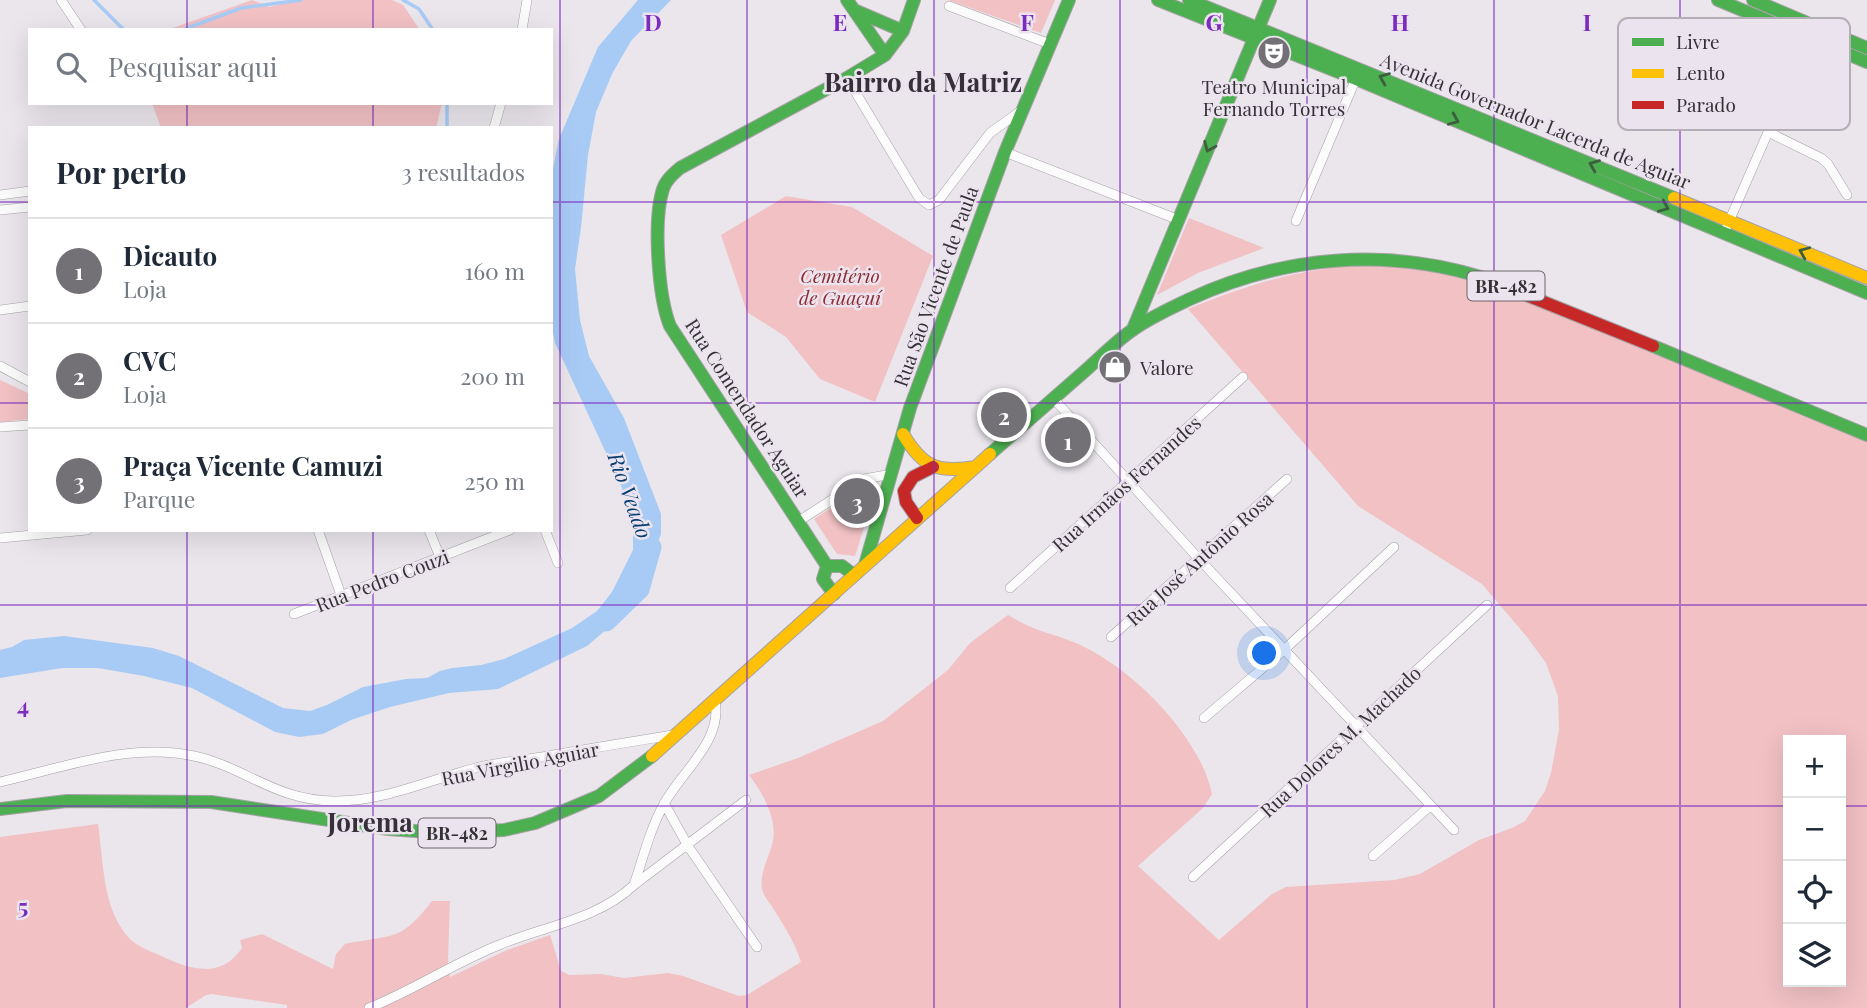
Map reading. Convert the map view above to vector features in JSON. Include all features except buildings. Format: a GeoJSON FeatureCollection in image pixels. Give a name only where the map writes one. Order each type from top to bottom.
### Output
{"type":"FeatureCollection","features":[{"type":"Feature","properties":{"kind":"main road"},"geometry":{"type":"LineString","coordinates":[[851,5],[885,55],[903,31],[914,0]]}},
{"type":"Feature","properties":{"kind":"main road","name":"Rua São Vicente de Paula"},"geometry":{"type":"LineString","coordinates":[[865,565],[910,408],[1005,152],[1069,0]]}},
{"type":"Feature","properties":{"kind":"main road"},"geometry":{"type":"LineString","coordinates":[[1158,0],[1257,33]]}},
{"type":"Feature","properties":{"kind":"main road","name":"Avenida Governador Lacerda de Aguiar"},"geometry":{"type":"LineString","coordinates":[[1189,0],[1257,33],[1727,227],[1867,293]]}},
{"type":"Feature","properties":{"kind":"main road"},"geometry":{"type":"LineString","coordinates":[[1133,329],[1270,0]]}},
{"type":"Feature","properties":{"kind":"main road"},"geometry":{"type":"LineString","coordinates":[[1718,0],[1760,18]]}},
{"type":"Feature","properties":{"kind":"main road"},"geometry":{"type":"LineString","coordinates":[[1753,0],[1795,18]]}},
{"type":"Feature","properties":{"kind":"main road"},"geometry":{"type":"LineString","coordinates":[[851,5],[903,31]]}},
{"type":"Feature","properties":{"kind":"main road"},"geometry":{"type":"LineString","coordinates":[[1850,41],[1867,48]]}},
{"type":"Feature","properties":{"kind":"main road","name":"Rua Comendador Aguiar"},"geometry":{"type":"LineString","coordinates":[[834,594],[824,579],[827,566],[670,326],[664,311],[662,294],[659,204],[663,188],[680,168],[885,55]]}},
{"type":"Feature","properties":{"kind":"main road"},"geometry":{"type":"LineString","coordinates":[[1850,55],[1867,62]]}},
{"type":"Feature","properties":{"kind":"main road","name":"Avenida Governador Lacerda de Aguiar"},"geometry":{"type":"LineString","coordinates":[[1727,227],[1867,278]]}},
{"type":"Feature","properties":{"kind":"main road","name":"BR-482"},"geometry":{"type":"LineString","coordinates":[[0,809],[67,800],[174,800],[240,805],[415,831],[474,833],[535,823],[570,810],[599,796],[650,758],[1053,397],[1133,329],[1167,308],[1196,295],[1280,267],[1357,257],[1424,263],[1498,283],[1867,435]]}},
{"type":"Feature","properties":{"kind":"main road"},"geometry":{"type":"LineString","coordinates":[[903,435],[913,451],[933,467],[951,471],[976,467]]}},
{"type":"Feature","properties":{"kind":"main road"},"geometry":{"type":"LineString","coordinates":[[917,518],[906,502],[904,491],[913,477],[933,467]]}},
{"type":"Feature","properties":{"kind":"main road"},"geometry":{"type":"LineString","coordinates":[[827,566],[843,565],[855,575]]}},
{"type":"Feature","properties":{"kind":"street"},"geometry":{"type":"LineString","coordinates":[[61,0],[80,28]]}},
{"type":"Feature","properties":{"kind":"street"},"geometry":{"type":"LineString","coordinates":[[522,28],[527,0]]}},
{"type":"Feature","properties":{"kind":"street"},"geometry":{"type":"LineString","coordinates":[[949,6],[1050,44]]}},
{"type":"Feature","properties":{"kind":"street"},"geometry":{"type":"LineString","coordinates":[[1296,221],[1358,73]]}},
{"type":"Feature","properties":{"kind":"street"},"geometry":{"type":"LineString","coordinates":[[847,78],[919,198],[929,205],[939,200],[990,133],[1022,110]]}},
{"type":"Feature","properties":{"kind":"street"},"geometry":{"type":"LineString","coordinates":[[495,126],[500,105]]}},
{"type":"Feature","properties":{"kind":"street"},"geometry":{"type":"LineString","coordinates":[[1727,227],[1768,132],[1821,158],[1828,164],[1847,195]]}},
{"type":"Feature","properties":{"kind":"street"},"geometry":{"type":"LineString","coordinates":[[1005,152],[1179,220]]}},
{"type":"Feature","properties":{"kind":"street"},"geometry":{"type":"LineString","coordinates":[[0,195],[28,191]]}},
{"type":"Feature","properties":{"kind":"street"},"geometry":{"type":"LineString","coordinates":[[0,210],[28,207]]}},
{"type":"Feature","properties":{"kind":"street"},"geometry":{"type":"LineString","coordinates":[[0,310],[28,306]]}},
{"type":"Feature","properties":{"kind":"street"},"geometry":{"type":"LineString","coordinates":[[0,366],[28,381]]}},
{"type":"Feature","properties":{"kind":"street","name":"Rua Irmãos Fernandes"},"geometry":{"type":"LineString","coordinates":[[1010,588],[1243,377]]}},
{"type":"Feature","properties":{"kind":"street"},"geometry":{"type":"LineString","coordinates":[[1053,397],[1199,559],[1429,807],[1454,830]]}},
{"type":"Feature","properties":{"kind":"street"},"geometry":{"type":"LineString","coordinates":[[0,427],[28,425]]}},
{"type":"Feature","properties":{"kind":"street"},"geometry":{"type":"LineString","coordinates":[[799,521],[864,479],[892,474]]}},
{"type":"Feature","properties":{"kind":"street","name":"Rua José Antônio Rosa"},"geometry":{"type":"LineString","coordinates":[[1111,637],[1287,479]]}},
{"type":"Feature","properties":{"kind":"street"},"geometry":{"type":"LineString","coordinates":[[0,538],[65,532]]}},
{"type":"Feature","properties":{"kind":"street"},"geometry":{"type":"LineString","coordinates":[[319,532],[341,595]]}},
{"type":"Feature","properties":{"kind":"street"},"geometry":{"type":"LineString","coordinates":[[430,532],[440,557]]}},
{"type":"Feature","properties":{"kind":"street","name":"Rua Pedro Couzi"},"geometry":{"type":"LineString","coordinates":[[294,614],[505,532]]}},
{"type":"Feature","properties":{"kind":"street"},"geometry":{"type":"LineString","coordinates":[[546,532],[558,563]]}},
{"type":"Feature","properties":{"kind":"street"},"geometry":{"type":"LineString","coordinates":[[1204,718],[1284,650],[1394,547]]}},
{"type":"Feature","properties":{"kind":"street","name":"Rua Dolores M. Machado"},"geometry":{"type":"LineString","coordinates":[[1193,877],[1487,605]]}},
{"type":"Feature","properties":{"kind":"street"},"geometry":{"type":"LineString","coordinates":[[634,885],[664,803],[711,736],[717,718],[715,701]]}},
{"type":"Feature","properties":{"kind":"street","name":"Rua Virgilio Aguiar"},"geometry":{"type":"LineString","coordinates":[[0,782],[82,761],[132,754],[176,754],[219,764],[253,781],[293,796],[348,801],[403,790],[487,765],[675,735]]}},
{"type":"Feature","properties":{"kind":"street"},"geometry":{"type":"LineString","coordinates":[[369,1008],[497,946],[598,911],[746,800]]}},
{"type":"Feature","properties":{"kind":"street"},"geometry":{"type":"LineString","coordinates":[[664,803],[688,846],[757,947]]}},
{"type":"Feature","properties":{"kind":"street"},"geometry":{"type":"LineString","coordinates":[[1373,856],[1429,807]]}},
{"type":"Feature","properties":{"kind":"green space"},"geometry":{"type":"Polygon","coordinates":[[[252,0],[269,7],[297,0],[392,0],[403,5],[419,28],[173,28],[252,0]]]}},
{"type":"Feature","properties":{"kind":"green space"},"geometry":{"type":"Polygon","coordinates":[[[948,0],[1055,0],[1041,33],[948,0]]]}},
{"type":"Feature","properties":{"kind":"green space"},"geometry":{"type":"Polygon","coordinates":[[[153,105],[442,105],[436,126],[160,126],[153,105]]]}},
{"type":"Feature","properties":{"kind":"green space","name":"Cemitério de Guaçuí"},"geometry":{"type":"Polygon","coordinates":[[[786,196],[852,207],[933,256],[875,402],[820,379],[786,337],[747,312],[721,235],[786,196]]]}},
{"type":"Feature","properties":{"kind":"green space"},"geometry":{"type":"Polygon","coordinates":[[[1189,218],[1264,248],[1198,273],[1157,295],[1189,218]]]}},
{"type":"Feature","properties":{"kind":"green space"},"geometry":{"type":"Polygon","coordinates":[[[1369,264],[1422,268],[1506,291],[1867,442],[1867,1008],[287,1008],[287,1005],[211,994],[186,1008],[0,1008],[0,837],[98,824],[107,893],[122,929],[131,940],[143,948],[193,968],[215,968],[224,965],[242,948],[240,940],[262,934],[333,969],[336,954],[345,944],[394,934],[412,924],[432,901],[450,901],[450,977],[507,950],[550,935],[561,971],[569,975],[601,974],[624,978],[668,973],[739,996],[747,995],[801,962],[789,935],[763,892],[763,874],[774,836],[773,826],[764,799],[749,775],[798,758],[883,721],[948,670],[970,643],[1008,615],[1090,650],[1113,664],[1157,702],[1192,747],[1205,771],[1212,794],[1203,808],[1138,866],[1219,940],[1272,894],[1286,887],[1395,880],[1420,874],[1479,840],[1525,821],[1545,791],[1559,730],[1558,696],[1546,663],[1482,584],[1358,506],[1188,309],[1233,292],[1320,269],[1369,264]]]}},
{"type":"Feature","properties":{"kind":"green space"},"geometry":{"type":"Polygon","coordinates":[[[0,380],[28,393],[28,419],[0,422],[0,380]]]}},
{"type":"Feature","properties":{"kind":"green space"},"geometry":{"type":"Polygon","coordinates":[[[868,483],[878,483],[855,556],[837,554],[814,519],[868,483]]]}},
{"type":"Feature","properties":{"kind":"water"},"geometry":{"type":"Polygon","coordinates":[[[638,0],[671,0],[631,41],[612,74],[596,112],[588,155],[575,269],[580,320],[589,356],[624,418],[661,514],[661,534],[649,567],[617,618],[607,629],[587,646],[498,689],[449,693],[390,707],[351,720],[323,734],[299,737],[275,732],[192,688],[144,676],[98,668],[62,668],[0,678],[0,650],[24,640],[64,636],[153,648],[179,656],[283,708],[310,711],[363,687],[427,678],[452,668],[504,659],[572,628],[597,611],[612,592],[633,550],[633,531],[631,513],[620,483],[555,343],[553,168],[559,139],[598,47],[638,0]]]}},
{"type":"Feature","properties":{"kind":"waterway"},"geometry":{"type":"LineString","coordinates":[[94,0],[122,28]]}},
{"type":"Feature","properties":{"kind":"waterway"},"geometry":{"type":"LineString","coordinates":[[187,28],[241,8],[301,0]]}},
{"type":"Feature","properties":{"kind":"waterway"},"geometry":{"type":"LineString","coordinates":[[403,0],[419,9],[432,28]]}},
{"type":"Feature","properties":{"kind":"waterway"},"geometry":{"type":"LineString","coordinates":[[447,105],[447,126]]}},
{"type":"Feature","properties":{"kind":"waterway","name":"Rio Veado"},"geometry":{"type":"LineString","coordinates":[[606,621],[639,589],[651,547]]}},
{"type":"Feature","properties":{"kind":"traffic: fast"},"geometry":{"type":"LineString","coordinates":[[847,0],[885,55]]}},
{"type":"Feature","properties":{"kind":"traffic: fast"},"geometry":{"type":"LineString","coordinates":[[827,566],[670,326],[662,296],[658,258],[660,203],[666,183],[680,168],[885,55],[903,31],[914,0]]}},
{"type":"Feature","properties":{"kind":"traffic: fast"},"geometry":{"type":"LineString","coordinates":[[865,565],[910,408],[1005,152],[1069,0]]}},
{"type":"Feature","properties":{"kind":"traffic: fast"},"geometry":{"type":"LineString","coordinates":[[1158,0],[1356,79],[1867,293]]}},
{"type":"Feature","properties":{"kind":"traffic: fast"},"geometry":{"type":"LineString","coordinates":[[1189,0],[1674,198]]}},
{"type":"Feature","properties":{"kind":"traffic: fast"},"geometry":{"type":"LineString","coordinates":[[1133,329],[1270,0]]}},
{"type":"Feature","properties":{"kind":"traffic: fast"},"geometry":{"type":"LineString","coordinates":[[1718,0],[1761,18]]}},
{"type":"Feature","properties":{"kind":"traffic: fast"},"geometry":{"type":"LineString","coordinates":[[1753,0],[1796,18]]}},
{"type":"Feature","properties":{"kind":"traffic: fast"},"geometry":{"type":"LineString","coordinates":[[854,10],[903,31]]}},
{"type":"Feature","properties":{"kind":"traffic: fast"},"geometry":{"type":"LineString","coordinates":[[1850,41],[1867,48]]}},
{"type":"Feature","properties":{"kind":"traffic: fast"},"geometry":{"type":"LineString","coordinates":[[1850,55],[1867,62]]}},
{"type":"Feature","properties":{"kind":"traffic: fast"},"geometry":{"type":"LineString","coordinates":[[990,454],[1128,333],[1168,309],[1225,284],[1298,265],[1372,260],[1410,262],[1484,278]]}},
{"type":"Feature","properties":{"kind":"traffic: fast"},"geometry":{"type":"LineString","coordinates":[[1653,346],[1867,435]]}},
{"type":"Feature","properties":{"kind":"traffic: fast"},"geometry":{"type":"LineString","coordinates":[[834,594],[823,579],[827,566],[842,566],[854,575]]}},
{"type":"Feature","properties":{"kind":"traffic: fast"},"geometry":{"type":"LineString","coordinates":[[0,809],[67,801],[211,802],[388,829],[443,833],[504,830],[535,823],[599,796],[652,756]]}},
{"type":"Feature","properties":{"kind":"traffic: slow"},"geometry":{"type":"LineString","coordinates":[[1674,198],[1867,278]]}},
{"type":"Feature","properties":{"kind":"traffic: slow"},"geometry":{"type":"LineString","coordinates":[[903,434],[917,454],[933,466],[951,469],[976,467]]}},
{"type":"Feature","properties":{"kind":"traffic: slow"},"geometry":{"type":"LineString","coordinates":[[652,756],[990,454]]}},
{"type":"Feature","properties":{"kind":"traffic: jam"},"geometry":{"type":"LineString","coordinates":[[1484,278],[1653,346]]}},
{"type":"Feature","properties":{"kind":"traffic: jam"},"geometry":{"type":"LineString","coordinates":[[917,518],[906,502],[904,491],[913,477],[933,467]]}},
{"type":"Feature","properties":{"kind":"place","name":"Teatro Municipal Fernando Torres"},"geometry":{"type":"Point","coordinates":[1274,53]}},
{"type":"Feature","properties":{"kind":"place","name":"Valore"},"geometry":{"type":"Point","coordinates":[1115,367]}},
{"type":"Feature","properties":{"kind":"place","name":"CVC"},"geometry":{"type":"Point","coordinates":[1004,415]}},
{"type":"Feature","properties":{"kind":"place","name":"Dicauto"},"geometry":{"type":"Point","coordinates":[1068,440]}},
{"type":"Feature","properties":{"kind":"place","name":"Praça Vicente Camuzi"},"geometry":{"type":"Point","coordinates":[857,501]}},
{"type":"Feature","properties":{"kind":"district","name":"Bairro da Matriz"},"geometry":{"type":"Point","coordinates":[923,81]}},
{"type":"Feature","properties":{"kind":"district","name":"Jorema"},"geometry":{"type":"Point","coordinates":[370,821]}}]}
